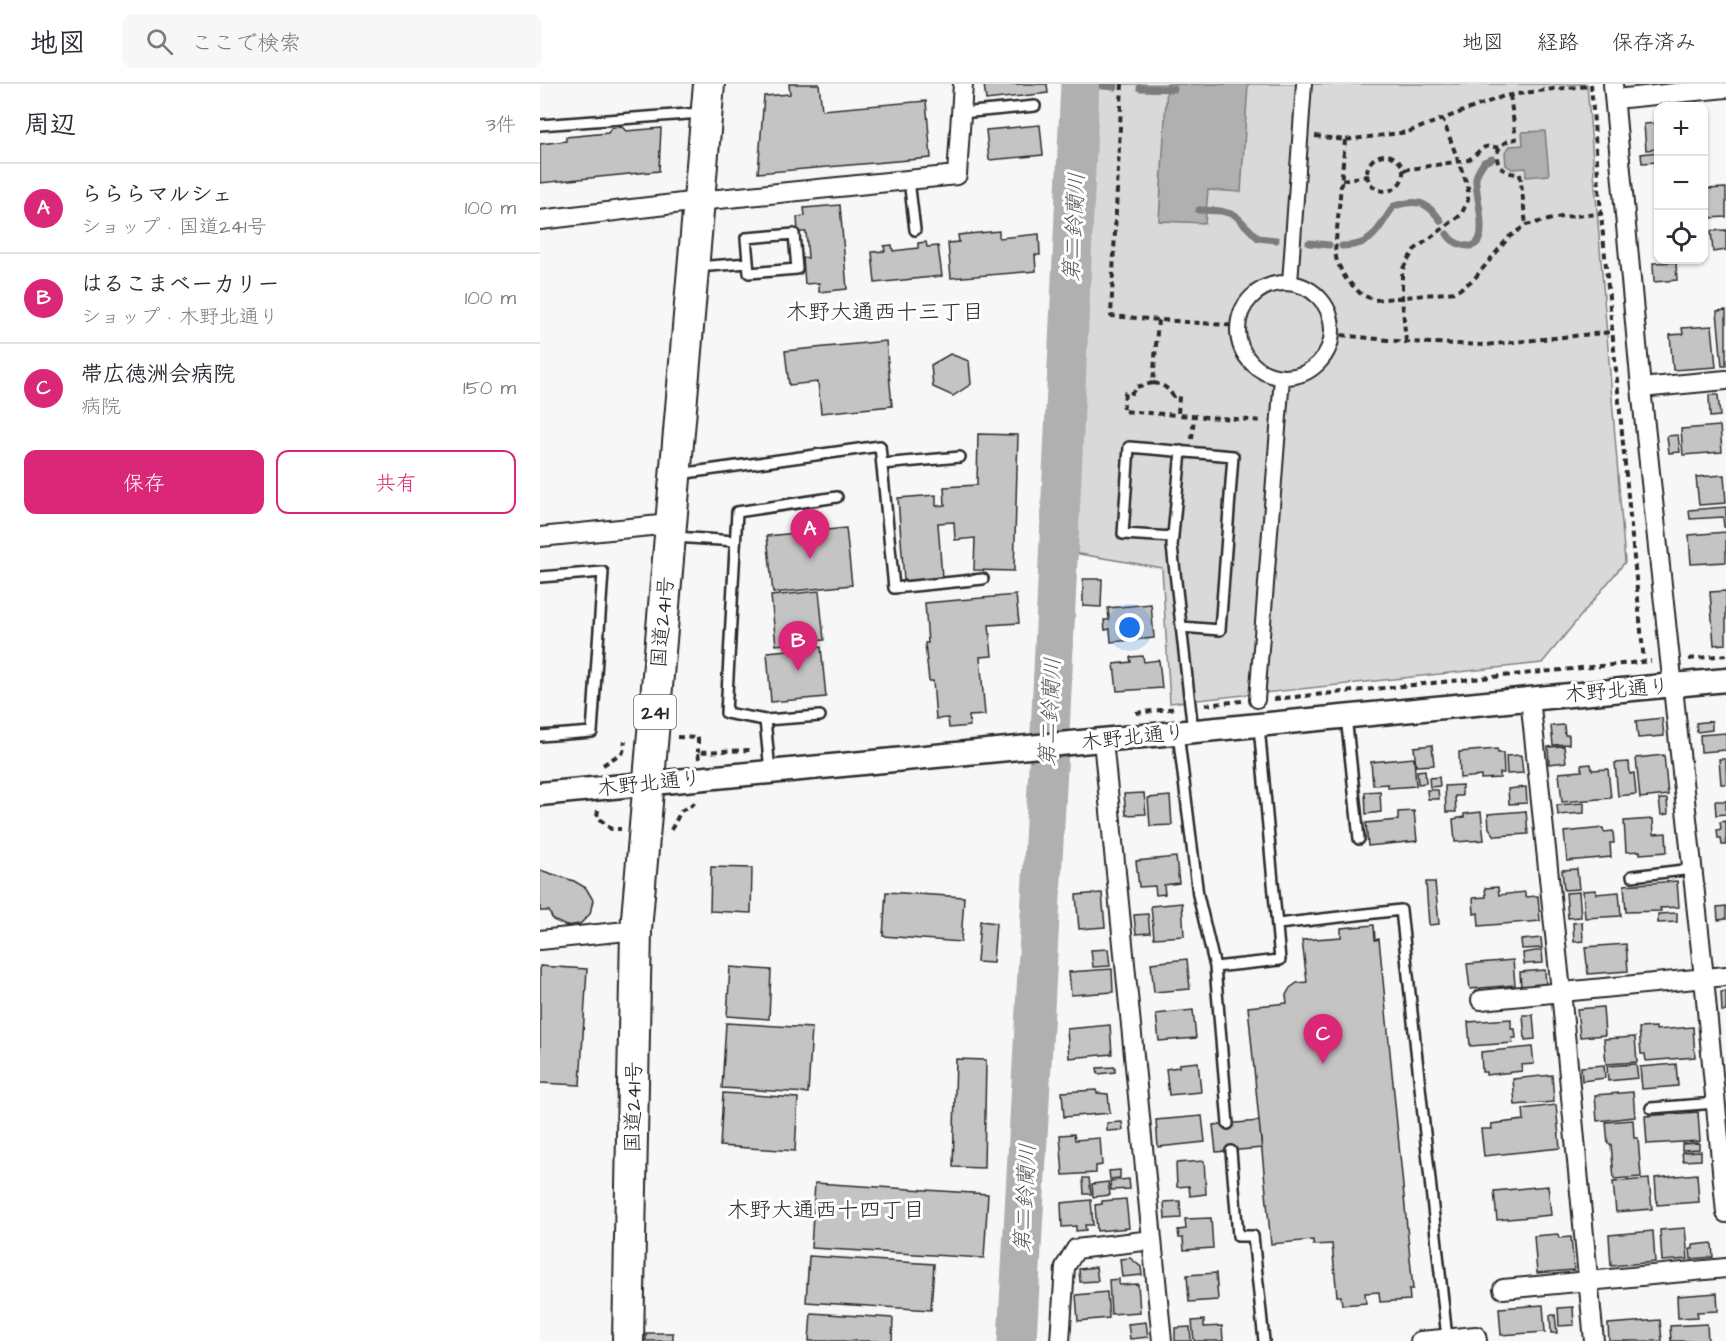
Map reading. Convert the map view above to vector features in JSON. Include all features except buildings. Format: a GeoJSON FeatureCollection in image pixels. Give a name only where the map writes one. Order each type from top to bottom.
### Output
{"type":"FeatureCollection","features":[{"type":"Feature","properties":{"kind":"highway","name":"国道241号"},"geometry":{"type":"LineString","coordinates":[[628,1341],[636,930],[708,98]]}},
{"type":"Feature","properties":{"kind":"street"},"geometry":{"type":"LineString","coordinates":[[540,220],[699,201],[957,175],[963,84]]}},
{"type":"Feature","properties":{"kind":"street"},"geometry":{"type":"LineString","coordinates":[[1290,283],[1304,84]]}},
{"type":"Feature","properties":{"kind":"street"},"geometry":{"type":"LineString","coordinates":[[1726,88],[1614,92],[1641,388],[1693,869],[1726,1213]]}},
{"type":"Feature","properties":{"kind":"street"},"geometry":{"type":"LineString","coordinates":[[1290,283],[1305,288],[1318,297],[1328,310],[1332,326],[1330,342],[1324,356],[1312,368],[1298,375],[1282,377],[1264,372],[1249,361],[1240,345],[1238,326],[1243,308],[1255,294],[1271,285],[1290,283]]}},
{"type":"Feature","properties":{"kind":"street"},"geometry":{"type":"LineString","coordinates":[[1257,700],[1282,377]]}},
{"type":"Feature","properties":{"kind":"street"},"geometry":{"type":"LineString","coordinates":[[1641,388],[1726,380]]}},
{"type":"Feature","properties":{"kind":"street"},"geometry":{"type":"LineString","coordinates":[[540,537],[669,531]]}},
{"type":"Feature","properties":{"kind":"street","name":"木野北通り"},"geometry":{"type":"LineString","coordinates":[[540,794],[1726,680]]}},
{"type":"Feature","properties":{"kind":"street"},"geometry":{"type":"LineString","coordinates":[[1530,698],[1561,991],[1594,1341]]}},
{"type":"Feature","properties":{"kind":"street"},"geometry":{"type":"LineString","coordinates":[[1103,740],[1162,1341]]}},
{"type":"Feature","properties":{"kind":"street"},"geometry":{"type":"LineString","coordinates":[[540,940],[636,930]]}},
{"type":"Feature","properties":{"kind":"street"},"geometry":{"type":"LineString","coordinates":[[1481,1000],[1726,976]]}},
{"type":"Feature","properties":{"kind":"street"},"geometry":{"type":"LineString","coordinates":[[1060,1341],[1065,1268],[1076,1249],[1152,1240]]}},
{"type":"Feature","properties":{"kind":"street"},"geometry":{"type":"LineString","coordinates":[[1503,1289],[1726,1268]]}},
{"type":"Feature","properties":{"kind":"street"},"geometry":{"type":"LineString","coordinates":[[1420,1341],[1476,1336],[1477,1341]]}},
{"type":"Feature","properties":{"kind":"lane"},"geometry":{"type":"LineString","coordinates":[[540,125],[708,98]]}},
{"type":"Feature","properties":{"kind":"lane"},"geometry":{"type":"LineString","coordinates":[[961,113],[1035,106]]}},
{"type":"Feature","properties":{"kind":"lane"},"geometry":{"type":"LineString","coordinates":[[909,180],[915,230]]}},
{"type":"Feature","properties":{"kind":"lane"},"geometry":{"type":"LineString","coordinates":[[540,210],[540,220]]}},
{"type":"Feature","properties":{"kind":"lane"},"geometry":{"type":"LineString","coordinates":[[794,234],[797,269],[749,273],[748,263],[746,238],[794,234]]}},
{"type":"Feature","properties":{"kind":"lane"},"geometry":{"type":"LineString","coordinates":[[693,267],[748,263]]}},
{"type":"Feature","properties":{"kind":"lane"},"geometry":{"type":"LineString","coordinates":[[674,474],[880,446],[894,588],[983,579]]}},
{"type":"Feature","properties":{"kind":"lane"},"geometry":{"type":"LineString","coordinates":[[1173,537],[1123,534],[1130,447],[1233,456],[1220,630],[1181,627]]}},
{"type":"Feature","properties":{"kind":"lane"},"geometry":{"type":"LineString","coordinates":[[1181,451],[1172,546],[1191,706],[1186,732],[1198,894],[1215,967],[1228,1124]]}},
{"type":"Feature","properties":{"kind":"lane"},"geometry":{"type":"LineString","coordinates":[[882,464],[960,457]]}},
{"type":"Feature","properties":{"kind":"lane"},"geometry":{"type":"LineString","coordinates":[[820,716],[765,720],[726,713],[737,512],[837,497]]}},
{"type":"Feature","properties":{"kind":"lane"},"geometry":{"type":"LineString","coordinates":[[669,531],[735,542]]}},
{"type":"Feature","properties":{"kind":"lane"},"geometry":{"type":"LineString","coordinates":[[540,578],[603,572],[592,732],[540,736]]}},
{"type":"Feature","properties":{"kind":"lane"},"geometry":{"type":"LineString","coordinates":[[1346,716],[1359,839]]}},
{"type":"Feature","properties":{"kind":"lane"},"geometry":{"type":"LineString","coordinates":[[765,720],[770,773]]}},
{"type":"Feature","properties":{"kind":"lane"},"geometry":{"type":"LineString","coordinates":[[1215,967],[1280,960],[1259,724]]}},
{"type":"Feature","properties":{"kind":"lane"},"geometry":{"type":"LineString","coordinates":[[1632,876],[1693,869]]}},
{"type":"Feature","properties":{"kind":"lane"},"geometry":{"type":"LineString","coordinates":[[1278,924],[1401,910],[1447,1338]]}},
{"type":"Feature","properties":{"kind":"lane"},"geometry":{"type":"LineString","coordinates":[[1651,1108],[1716,1103]]}},
{"type":"Feature","properties":{"kind":"lane"},"geometry":{"type":"LineString","coordinates":[[1231,1150],[1238,1236],[1252,1236],[1264,1341]]}},
{"type":"Feature","properties":{"kind":"path"},"geometry":{"type":"LineString","coordinates":[[1122,84],[1111,316],[1238,326]]}},
{"type":"Feature","properties":{"kind":"path"},"geometry":{"type":"LineString","coordinates":[[1300,134],[1345,140],[1408,132],[1510,95],[1591,85],[1601,214],[1644,662]]}},
{"type":"Feature","properties":{"kind":"path"},"geometry":{"type":"LineString","coordinates":[[1510,95],[1516,139],[1510,140],[1499,148],[1498,164],[1503,171],[1511,175],[1520,174],[1527,225]]}},
{"type":"Feature","properties":{"kind":"path"},"geometry":{"type":"LineString","coordinates":[[1406,342],[1402,270],[1414,250],[1461,215],[1468,200],[1468,187],[1443,120]]}},
{"type":"Feature","properties":{"kind":"path"},"geometry":{"type":"LineString","coordinates":[[1345,140],[1335,252],[1337,262],[1346,279],[1362,295],[1375,300],[1455,291],[1474,279],[1509,237],[1527,225],[1561,217],[1601,214]]}},
{"type":"Feature","properties":{"kind":"path"},"geometry":{"type":"LineString","coordinates":[[1404,170],[1468,160],[1476,155],[1480,148],[1488,145],[1499,148]]}},
{"type":"Feature","properties":{"kind":"path"},"geometry":{"type":"LineString","coordinates":[[1378,155],[1395,156],[1401,162],[1404,170],[1399,185],[1392,190],[1376,189],[1367,176],[1367,167],[1378,155]]}},
{"type":"Feature","properties":{"kind":"path"},"geometry":{"type":"LineString","coordinates":[[1342,180],[1367,176]]}},
{"type":"Feature","properties":{"kind":"path"},"geometry":{"type":"LineString","coordinates":[[1153,383],[1158,320]]}},
{"type":"Feature","properties":{"kind":"path"},"geometry":{"type":"LineString","coordinates":[[1331,334],[1406,342],[1485,345],[1612,332]]}},
{"type":"Feature","properties":{"kind":"path"},"geometry":{"type":"LineString","coordinates":[[1178,415],[1179,396],[1173,396],[1162,384],[1146,383],[1136,387],[1132,393],[1125,393],[1124,411],[1278,423]]}},
{"type":"Feature","properties":{"kind":"path"},"geometry":{"type":"LineString","coordinates":[[1191,452],[1194,416]]}},
{"type":"Feature","properties":{"kind":"path"},"geometry":{"type":"LineString","coordinates":[[1134,713],[1644,662],[1726,656]]}},
{"type":"Feature","properties":{"kind":"shaded area"},"geometry":{"type":"Polygon","coordinates":[[[1093,84],[1587,84],[1625,562],[1542,663],[1170,703],[1162,568],[1068,552],[1093,84]]]}},
{"type":"Feature","properties":{"kind":"shaded area"},"geometry":{"type":"Polygon","coordinates":[[[1167,84],[1248,84],[1241,192],[1208,190],[1205,223],[1159,221],[1167,84]]]}},
{"type":"Feature","properties":{"kind":"shaded area"},"geometry":{"type":"Polygon","coordinates":[[[1545,131],[1549,175],[1526,177],[1526,168],[1512,169],[1506,165],[1505,152],[1510,146],[1523,145],[1522,132],[1545,131]]]}},
{"type":"Feature","properties":{"kind":"waterway","name":"第二鈴蘭川"},"geometry":{"type":"LineString","coordinates":[[1017,1341],[1051,713],[1080,84]]}},
{"type":"Feature","properties":{"kind":"waterway"},"geometry":{"type":"LineString","coordinates":[[1081,84],[1115,87]]}},
{"type":"Feature","properties":{"kind":"waterway"},"geometry":{"type":"LineString","coordinates":[[1140,88],[1174,89]]}},
{"type":"Feature","properties":{"kind":"waterway"},"geometry":{"type":"LineString","coordinates":[[1447,234],[1457,243],[1470,246],[1477,243],[1481,235],[1481,223],[1476,177],[1484,162],[1492,159]]}},
{"type":"Feature","properties":{"kind":"waterway"},"geometry":{"type":"LineString","coordinates":[[1342,246],[1362,243],[1374,235],[1394,206],[1421,203],[1431,209],[1441,221]]}},
{"type":"Feature","properties":{"kind":"waterway"},"geometry":{"type":"LineString","coordinates":[[1199,210],[1221,211],[1235,215],[1258,238],[1276,240]]}},
{"type":"Feature","properties":{"kind":"waterway"},"geometry":{"type":"LineString","coordinates":[[1309,243],[1329,245]]}},
{"type":"Feature","properties":{"kind":"place","name":"らららマルシェ"},"geometry":{"type":"Point","coordinates":[810,559]}},
{"type":"Feature","properties":{"kind":"place","name":"はるこまベーカリー"},"geometry":{"type":"Point","coordinates":[798,671]}},
{"type":"Feature","properties":{"kind":"place","name":"帯広徳洲会病院"},"geometry":{"type":"Point","coordinates":[1323,1064]}},
{"type":"Feature","properties":{"kind":"district","name":"木野大通西十三丁目"},"geometry":{"type":"Point","coordinates":[885,311]}},
{"type":"Feature","properties":{"kind":"district","name":"木野大通西十四丁目"},"geometry":{"type":"Point","coordinates":[826,1209]}}]}
